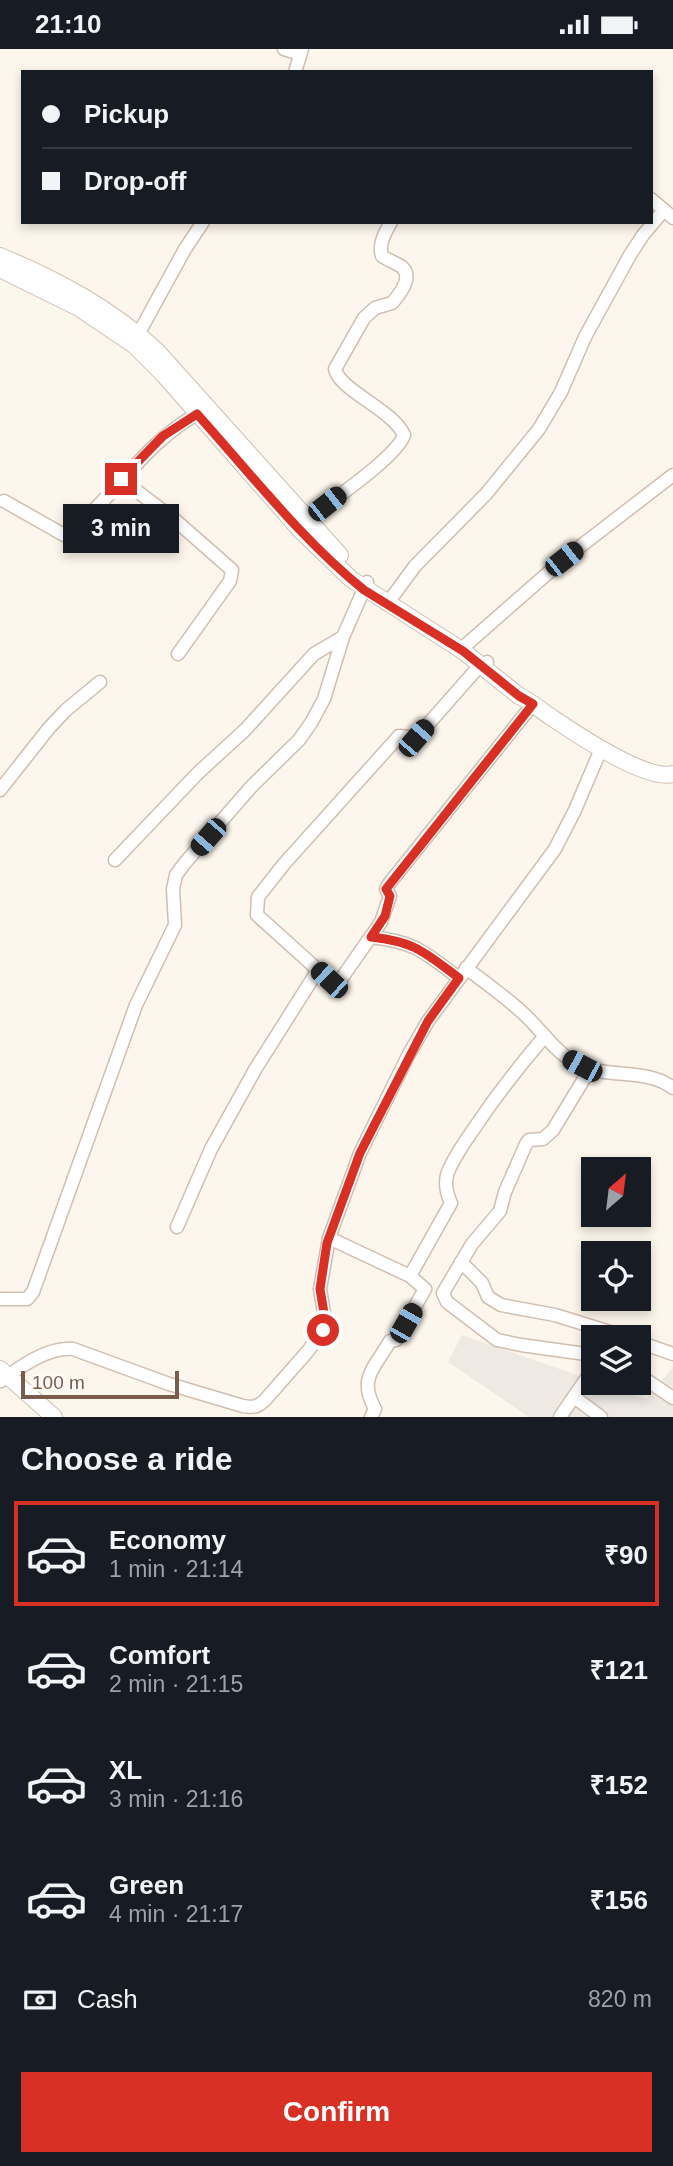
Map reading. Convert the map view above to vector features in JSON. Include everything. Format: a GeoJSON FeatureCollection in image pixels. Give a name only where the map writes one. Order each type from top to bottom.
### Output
{"type":"FeatureCollection","features":[{"type":"Feature","properties":{"kind":"street"},"geometry":{"type":"LineString","coordinates":[[284,49],[301,51],[296,70]]}},
{"type":"Feature","properties":{"kind":"street"},"geometry":{"type":"LineString","coordinates":[[389,601],[415,565],[486,494],[539,429],[561,392],[585,337],[630,254],[643,235],[669,214],[653,201]]}},
{"type":"Feature","properties":{"kind":"street"},"geometry":{"type":"LineString","coordinates":[[136,339],[202,224]]}},
{"type":"Feature","properties":{"kind":"street"},"geometry":{"type":"LineString","coordinates":[[307,520],[385,459],[401,444],[404,435],[400,426],[390,417],[341,380],[335,369],[364,318],[375,308],[392,303],[406,281],[402,268],[382,256],[380,250],[384,233],[390,224]]}},
{"type":"Feature","properties":{"kind":"street"},"geometry":{"type":"LineString","coordinates":[[0,256],[70,296],[136,339],[164,375],[307,520],[365,585]]}},
{"type":"Feature","properties":{"kind":"street"},"geometry":{"type":"LineString","coordinates":[[0,268],[70,296]]}},
{"type":"Feature","properties":{"kind":"street"},"geometry":{"type":"LineString","coordinates":[[202,411],[302,531],[365,585],[484,664]]}},
{"type":"Feature","properties":{"kind":"street"},"geometry":{"type":"LineString","coordinates":[[4,501],[58,532],[72,531],[103,503],[121,479],[163,436],[202,411]]}},
{"type":"Feature","properties":{"kind":"street"},"geometry":{"type":"LineString","coordinates":[[467,644],[564,559],[673,475]]}},
{"type":"Feature","properties":{"kind":"street"},"geometry":{"type":"LineString","coordinates":[[121,479],[175,520],[232,570],[230,581],[178,655]]}},
{"type":"Feature","properties":{"kind":"street"},"geometry":{"type":"LineString","coordinates":[[0,1299],[27,1299],[33,1292],[136,1005],[174,925],[173,889],[177,875],[253,786],[299,740],[311,723],[324,699],[343,637],[365,585]]}},
{"type":"Feature","properties":{"kind":"street"},"geometry":{"type":"LineString","coordinates":[[389,601],[467,644],[484,664],[519,696],[601,749],[653,773],[673,774]]}},
{"type":"Feature","properties":{"kind":"street"},"geometry":{"type":"LineString","coordinates":[[115,860],[198,773],[245,730],[314,654],[343,637]]}},
{"type":"Feature","properties":{"kind":"street"},"geometry":{"type":"LineString","coordinates":[[484,664],[416,738],[399,736],[284,864],[258,897],[257,915],[334,984],[339,982],[371,937],[388,908],[388,885],[531,702]]}},
{"type":"Feature","properties":{"kind":"street"},"geometry":{"type":"LineString","coordinates":[[0,790],[49,728],[100,682]]}},
{"type":"Feature","properties":{"kind":"street"},"geometry":{"type":"LineString","coordinates":[[2,1377],[60,1348],[73,1349],[180,1387],[243,1406],[259,1406],[323,1330],[325,1319],[320,1289],[329,1238],[360,1153],[396,1080],[428,1021],[555,849],[601,749]]}},
{"type":"Feature","properties":{"kind":"street"},"geometry":{"type":"LineString","coordinates":[[371,937],[408,943],[463,973],[522,1012],[555,1049],[567,1058],[590,1069],[647,1077],[666,1082],[673,1088]]}},
{"type":"Feature","properties":{"kind":"street"},"geometry":{"type":"LineString","coordinates":[[177,1227],[211,1150],[249,1080],[318,970]]}},
{"type":"Feature","properties":{"kind":"street"},"geometry":{"type":"LineString","coordinates":[[410,1276],[451,1203],[446,1192],[447,1174],[461,1148],[515,1071],[545,1036]]}},
{"type":"Feature","properties":{"kind":"street"},"geometry":{"type":"LineString","coordinates":[[581,1353],[496,1340],[465,1317],[443,1293],[472,1244],[500,1211],[505,1192],[526,1144],[529,1140],[542,1139],[553,1131],[590,1069]]}},
{"type":"Feature","properties":{"kind":"street"},"geometry":{"type":"LineString","coordinates":[[329,1238],[410,1276],[425,1289],[366,1383],[367,1394],[375,1409],[371,1417]]}},
{"type":"Feature","properties":{"kind":"street"},"geometry":{"type":"LineString","coordinates":[[461,1262],[482,1283],[488,1297],[501,1305],[555,1315],[587,1325]]}},
{"type":"Feature","properties":{"kind":"street"},"geometry":{"type":"LineString","coordinates":[[651,1346],[673,1354]]}},
{"type":"Feature","properties":{"kind":"street"},"geometry":{"type":"LineString","coordinates":[[2,1377],[38,1417]]}},
{"type":"Feature","properties":{"kind":"street"},"geometry":{"type":"LineString","coordinates":[[2,1377],[54,1417]]}},
{"type":"Feature","properties":{"kind":"street"},"geometry":{"type":"LineString","coordinates":[[651,1383],[673,1398]]}},
{"type":"Feature","properties":{"kind":"street"},"geometry":{"type":"LineString","coordinates":[[560,1417],[581,1387]]}},
{"type":"Feature","properties":{"kind":"street"},"geometry":{"type":"LineString","coordinates":[[574,1397],[601,1417]]}},
{"type":"Feature","properties":{"kind":"shaded area"},"geometry":{"type":"Polygon","coordinates":[[[462,1335],[581,1376],[581,1395],[634,1395],[646,1399],[673,1367],[673,1417],[529,1417],[448,1362],[462,1335]]]}},
{"type":"Feature","properties":{"kind":"route"},"geometry":{"type":"LineString","coordinates":[[121,479],[163,436],[197,414],[302,531],[351,579],[364,590],[463,651],[533,704],[386,889],[390,896],[388,908],[371,937],[417,947],[459,978],[428,1021],[408,1056],[360,1153],[327,1243],[320,1289],[325,1319],[323,1330]]}}]}
